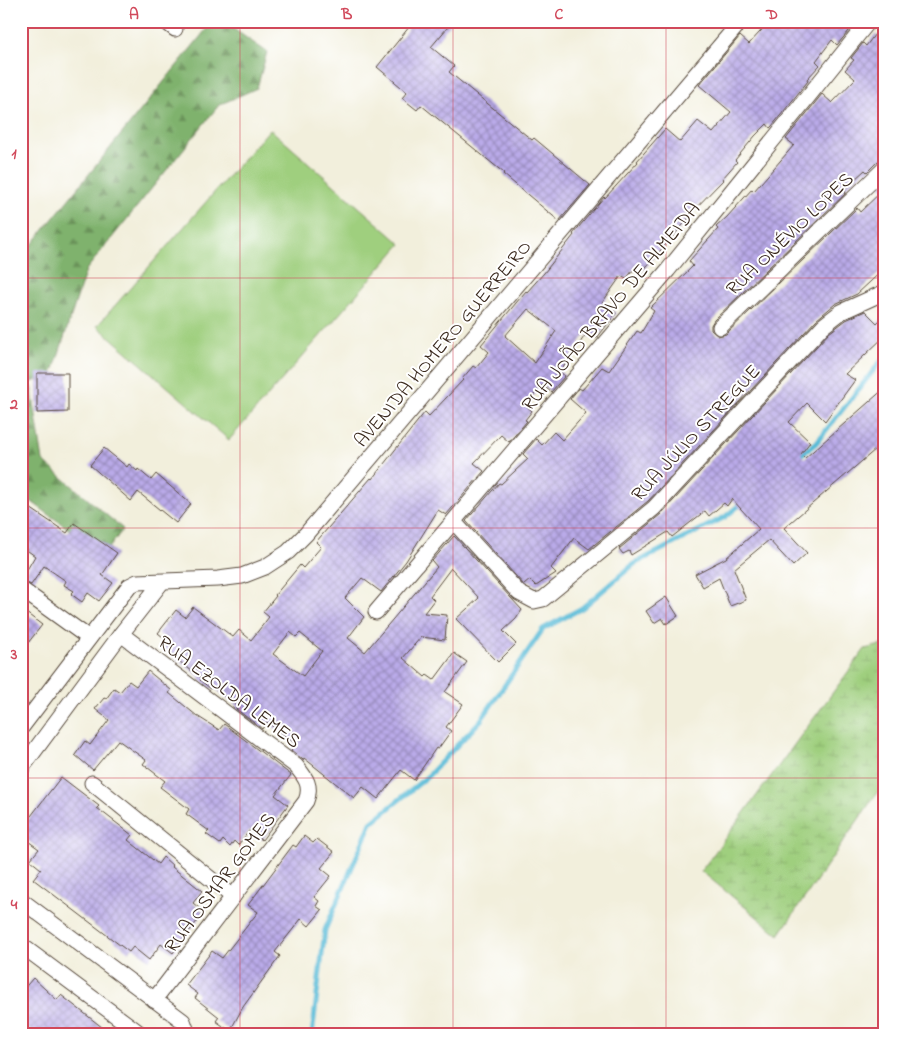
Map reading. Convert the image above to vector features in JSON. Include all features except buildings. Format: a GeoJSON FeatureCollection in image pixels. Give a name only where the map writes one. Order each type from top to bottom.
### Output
{"type":"FeatureCollection","features":[{"type":"Feature","properties":{"kind":"street","name":"AVENIDA HOMERO GUERREIRO"},"geometry":{"type":"LineString","coordinates":[[21,728],[129,586],[137,582],[218,579],[242,576],[265,567],[288,552],[306,534],[741,21]]}},
{"type":"Feature","properties":{"kind":"street","name":"RUA JOÃO BRAVO DE ALMEIDA"},"geometry":{"type":"LineString","coordinates":[[376,612],[668,270],[869,21]]}},
{"type":"Feature","properties":{"kind":"street","name":"RUA ONÉVIO LOPES"},"geometry":{"type":"LineString","coordinates":[[720,327],[885,168]]}},
{"type":"Feature","properties":{"kind":"street","name":"RUA JÚLIO STREGUE"},"geometry":{"type":"LineString","coordinates":[[454,522],[519,593],[534,601],[543,599],[654,508],[823,326],[841,312],[885,292]]}},
{"type":"Feature","properties":{"kind":"street"},"geometry":{"type":"LineString","coordinates":[[21,769],[161,582]]}},
{"type":"Feature","properties":{"kind":"street"},"geometry":{"type":"LineString","coordinates":[[21,589],[89,638]]}},
{"type":"Feature","properties":{"kind":"street","name":"RUA EZOLDA LEMES"},"geometry":{"type":"LineString","coordinates":[[121,634],[296,766],[305,776],[309,786]]}},
{"type":"Feature","properties":{"kind":"street"},"geometry":{"type":"LineString","coordinates":[[92,783],[233,897]]}},
{"type":"Feature","properties":{"kind":"street","name":"RUA OSMAR GOMES"},"geometry":{"type":"LineString","coordinates":[[154,1000],[306,801],[309,786]]}},
{"type":"Feature","properties":{"kind":"street"},"geometry":{"type":"LineString","coordinates":[[21,900],[183,1021],[186,1029],[184,1035]]}},
{"type":"Feature","properties":{"kind":"street"},"geometry":{"type":"LineString","coordinates":[[21,945],[142,1035]]}},
{"type":"Feature","properties":{"kind":"green space"},"geometry":{"type":"Polygon","coordinates":[[[213,21],[222,21],[267,52],[257,88],[219,105],[86,270],[53,372],[31,383],[43,461],[123,529],[104,555],[21,494],[21,258],[213,21]]]}},
{"type":"Feature","properties":{"kind":"green space"},"geometry":{"type":"Polygon","coordinates":[[[270,129],[401,244],[229,440],[97,326],[270,129]]]}},
{"type":"Feature","properties":{"kind":"green space"},"geometry":{"type":"Polygon","coordinates":[[[885,644],[885,781],[779,935],[701,871],[865,649],[885,644]]]}},
{"type":"Feature","properties":{"kind":"waterway"},"geometry":{"type":"LineString","coordinates":[[797,458],[816,443],[885,356]]}},
{"type":"Feature","properties":{"kind":"waterway"},"geometry":{"type":"LineString","coordinates":[[312,1035],[325,930],[371,823],[428,776],[481,720],[543,629],[582,608],[634,564],[725,517],[742,503]]}}]}
